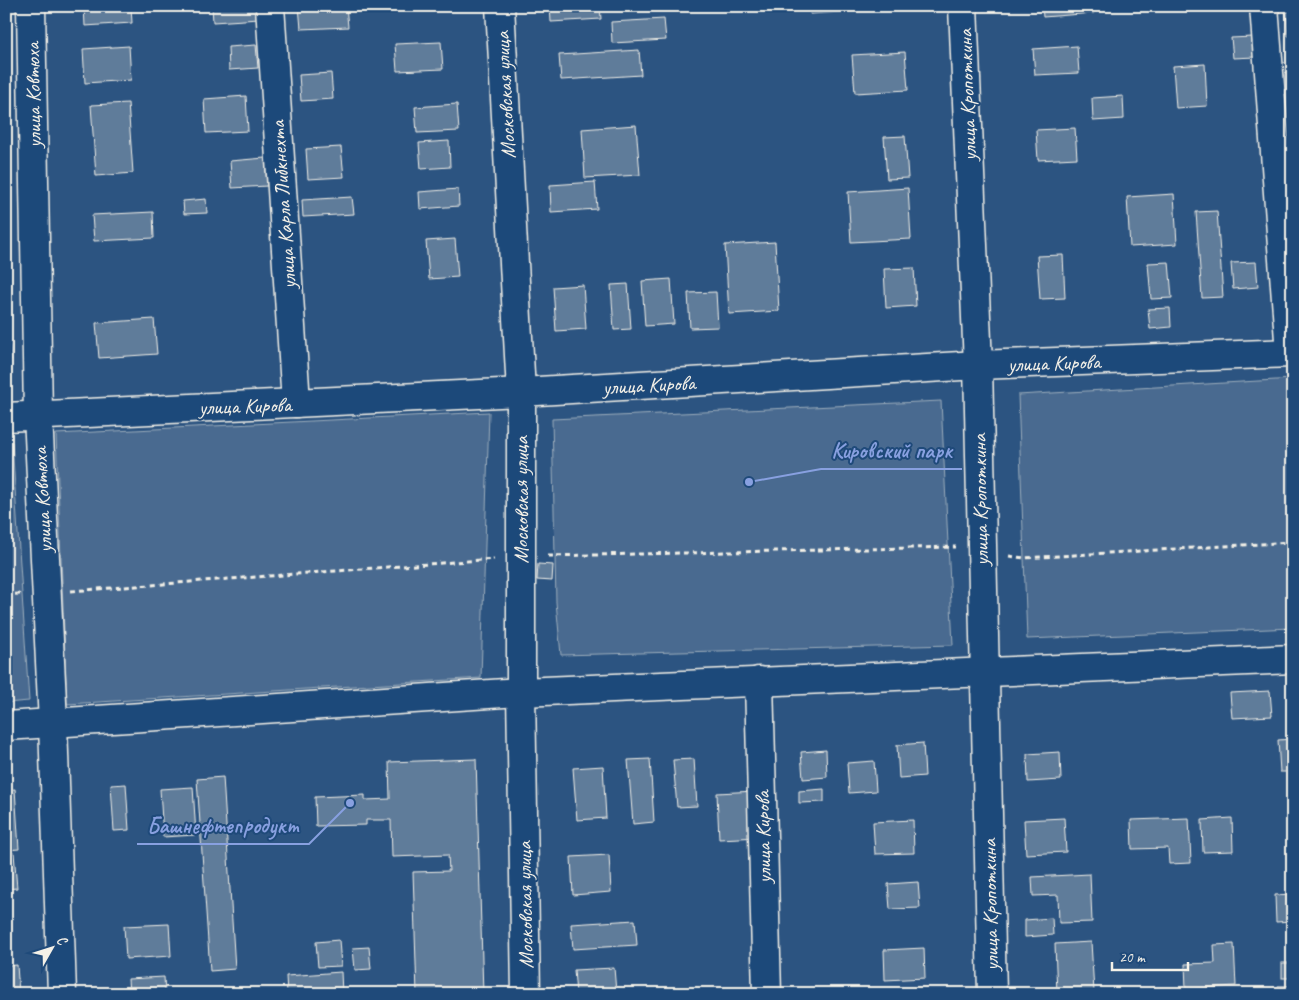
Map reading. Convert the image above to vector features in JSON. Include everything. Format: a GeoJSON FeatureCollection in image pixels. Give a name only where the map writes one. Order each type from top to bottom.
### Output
{"type":"FeatureCollection","features":[{"type":"Feature","properties":{"kind":"main road","name":"улица Ковтюха"},"geometry":{"type":"LineString","coordinates":[[31,6],[38,414],[62,994]]}},
{"type":"Feature","properties":{"kind":"main road","name":"улица Карла Либкнехта"},"geometry":{"type":"LineString","coordinates":[[270,6],[296,404]]}},
{"type":"Feature","properties":{"kind":"main road","name":"Московская улица"},"geometry":{"type":"LineString","coordinates":[[500,6],[521,392],[521,692],[526,994]]}},
{"type":"Feature","properties":{"kind":"main road","name":"улица Кропоткина"},"geometry":{"type":"LineString","coordinates":[[963,6],[978,365],[992,994]]}},
{"type":"Feature","properties":{"kind":"main road"},"geometry":{"type":"LineString","coordinates":[[1264,6],[1291,353]]}},
{"type":"Feature","properties":{"kind":"main road","name":"улица Кирова"},"geometry":{"type":"LineString","coordinates":[[6,417],[521,392],[978,365],[1291,353]]}},
{"type":"Feature","properties":{"kind":"main road"},"geometry":{"type":"LineString","coordinates":[[6,726],[521,692],[1293,659]]}},
{"type":"Feature","properties":{"kind":"main road","name":"улица Кирова"},"geometry":{"type":"LineString","coordinates":[[759,681],[767,994]]}},
{"type":"Feature","properties":{"kind":"path"},"geometry":{"type":"LineString","coordinates":[[1024,558],[1293,542]]}},
{"type":"Feature","properties":{"kind":"path"},"geometry":{"type":"LineString","coordinates":[[46,593],[521,557],[948,545]]}},
{"type":"Feature","properties":{"kind":"shaded area"},"geometry":{"type":"Polygon","coordinates":[[[1293,379],[1293,628],[1027,639],[1018,395],[1293,379]]]}},
{"type":"Feature","properties":{"kind":"shaded area"},"geometry":{"type":"Polygon","coordinates":[[[941,401],[953,645],[561,655],[556,602],[552,419],[941,401]]]}},
{"type":"Feature","properties":{"kind":"shaded area"},"geometry":{"type":"Polygon","coordinates":[[[489,412],[481,678],[67,704],[56,434],[489,412]]]}},
{"type":"Feature","properties":{"kind":"shaded area"},"geometry":{"type":"Polygon","coordinates":[[[6,442],[12,442],[29,701],[6,703],[6,442]]]}},
{"type":"Feature","properties":{"kind":"building"},"geometry":{"type":"Polygon","coordinates":[[[84,6],[131,6],[132,23],[85,26],[84,6]]]}},
{"type":"Feature","properties":{"kind":"building"},"geometry":{"type":"Polygon","coordinates":[[[212,6],[258,6],[259,19],[213,22],[212,6]]]}},
{"type":"Feature","properties":{"kind":"building"},"geometry":{"type":"Polygon","coordinates":[[[299,6],[346,6],[348,27],[301,29],[299,6]]]}},
{"type":"Feature","properties":{"kind":"building"},"geometry":{"type":"Polygon","coordinates":[[[550,6],[600,6],[601,19],[551,22],[550,6]]]}},
{"type":"Feature","properties":{"kind":"building"},"geometry":{"type":"Polygon","coordinates":[[[810,6],[905,6],[905,8],[810,14],[810,6]]]}},
{"type":"Feature","properties":{"kind":"building"},"geometry":{"type":"Polygon","coordinates":[[[1042,6],[1094,6],[1094,13],[1043,17],[1042,6]]]}},
{"type":"Feature","properties":{"kind":"building"},"geometry":{"type":"Polygon","coordinates":[[[1293,11],[1293,36],[1288,36],[1286,12],[1293,11]]]}},
{"type":"Feature","properties":{"kind":"building"},"geometry":{"type":"Polygon","coordinates":[[[664,19],[666,40],[612,43],[611,22],[664,19]]]}},
{"type":"Feature","properties":{"kind":"building"},"geometry":{"type":"Polygon","coordinates":[[[1253,37],[1255,57],[1233,58],[1231,38],[1253,37]]]}},
{"type":"Feature","properties":{"kind":"building"},"geometry":{"type":"Polygon","coordinates":[[[441,42],[443,69],[397,71],[395,44],[441,42]]]}},
{"type":"Feature","properties":{"kind":"building"},"geometry":{"type":"Polygon","coordinates":[[[256,45],[258,68],[229,70],[228,47],[256,45]]]}},
{"type":"Feature","properties":{"kind":"building"},"geometry":{"type":"Polygon","coordinates":[[[129,46],[131,80],[85,83],[83,49],[129,46]]]}},
{"type":"Feature","properties":{"kind":"building"},"geometry":{"type":"Polygon","coordinates":[[[1077,46],[1079,73],[1035,75],[1033,49],[1077,46]]]}},
{"type":"Feature","properties":{"kind":"building"},"geometry":{"type":"Polygon","coordinates":[[[639,50],[641,75],[561,80],[559,55],[639,50]]]}},
{"type":"Feature","properties":{"kind":"building"},"geometry":{"type":"Polygon","coordinates":[[[905,52],[908,90],[855,93],[852,55],[905,52]]]}},
{"type":"Feature","properties":{"kind":"building"},"geometry":{"type":"Polygon","coordinates":[[[1205,64],[1207,106],[1176,108],[1173,66],[1205,64]]]}},
{"type":"Feature","properties":{"kind":"building"},"geometry":{"type":"Polygon","coordinates":[[[331,73],[333,99],[301,101],[299,75],[331,73]]]}},
{"type":"Feature","properties":{"kind":"building"},"geometry":{"type":"Polygon","coordinates":[[[246,96],[248,131],[206,133],[204,99],[246,96]]]}},
{"type":"Feature","properties":{"kind":"building"},"geometry":{"type":"Polygon","coordinates":[[[1123,96],[1124,119],[1093,121],[1092,98],[1123,96]]]}},
{"type":"Feature","properties":{"kind":"building"},"geometry":{"type":"Polygon","coordinates":[[[128,103],[133,173],[96,176],[91,105],[128,103]]]}},
{"type":"Feature","properties":{"kind":"building"},"geometry":{"type":"Polygon","coordinates":[[[457,104],[459,131],[417,133],[415,107],[457,104]]]}},
{"type":"Feature","properties":{"kind":"building"},"geometry":{"type":"Polygon","coordinates":[[[636,125],[640,175],[585,178],[582,129],[636,125]]]}},
{"type":"Feature","properties":{"kind":"building"},"geometry":{"type":"Polygon","coordinates":[[[1075,128],[1077,158],[1038,160],[1036,130],[1075,128]]]}},
{"type":"Feature","properties":{"kind":"building"},"geometry":{"type":"Polygon","coordinates":[[[905,136],[908,178],[887,179],[884,137],[905,136]]]}},
{"type":"Feature","properties":{"kind":"building"},"geometry":{"type":"Polygon","coordinates":[[[449,141],[450,167],[421,169],[419,143],[449,141]]]}},
{"type":"Feature","properties":{"kind":"building"},"geometry":{"type":"Polygon","coordinates":[[[341,147],[344,177],[308,179],[306,149],[341,147]]]}},
{"type":"Feature","properties":{"kind":"building"},"geometry":{"type":"Polygon","coordinates":[[[265,158],[267,186],[232,188],[230,161],[265,158]]]}},
{"type":"Feature","properties":{"kind":"building"},"geometry":{"type":"Polygon","coordinates":[[[6,172],[9,201],[6,202],[6,172]]]}},
{"type":"Feature","properties":{"kind":"building"},"geometry":{"type":"Polygon","coordinates":[[[595,182],[597,209],[551,212],[550,185],[595,182]]]}},
{"type":"Feature","properties":{"kind":"building"},"geometry":{"type":"Polygon","coordinates":[[[908,188],[911,239],[851,242],[848,192],[908,188]]]}},
{"type":"Feature","properties":{"kind":"building"},"geometry":{"type":"Polygon","coordinates":[[[458,189],[459,206],[420,209],[419,192],[458,189]]]}},
{"type":"Feature","properties":{"kind":"building"},"geometry":{"type":"Polygon","coordinates":[[[1174,194],[1177,244],[1130,247],[1127,197],[1174,194]]]}},
{"type":"Feature","properties":{"kind":"building"},"geometry":{"type":"Polygon","coordinates":[[[352,197],[354,214],[303,217],[302,200],[352,197]]]}},
{"type":"Feature","properties":{"kind":"building"},"geometry":{"type":"Polygon","coordinates":[[[206,199],[207,213],[184,214],[183,201],[206,199]]]}},
{"type":"Feature","properties":{"kind":"building"},"geometry":{"type":"Polygon","coordinates":[[[1217,211],[1223,297],[1202,298],[1196,212],[1217,211]]]}},
{"type":"Feature","properties":{"kind":"building"},"geometry":{"type":"Polygon","coordinates":[[[153,212],[154,238],[94,241],[92,215],[153,212]]]}},
{"type":"Feature","properties":{"kind":"building"},"geometry":{"type":"Polygon","coordinates":[[[455,239],[458,277],[429,279],[426,241],[455,239]]]}},
{"type":"Feature","properties":{"kind":"building"},"geometry":{"type":"Polygon","coordinates":[[[775,242],[779,311],[729,314],[725,245],[775,242]]]}},
{"type":"Feature","properties":{"kind":"building"},"geometry":{"type":"Polygon","coordinates":[[[1063,255],[1065,298],[1040,299],[1037,256],[1063,255]]]}},
{"type":"Feature","properties":{"kind":"building"},"geometry":{"type":"Polygon","coordinates":[[[1169,262],[1172,298],[1151,299],[1148,263],[1169,262]]]}},
{"type":"Feature","properties":{"kind":"building"},"geometry":{"type":"Polygon","coordinates":[[[1256,262],[1258,287],[1233,289],[1231,263],[1256,262]]]}},
{"type":"Feature","properties":{"kind":"building"},"geometry":{"type":"Polygon","coordinates":[[[914,268],[916,306],[886,308],[884,269],[914,268]]]}},
{"type":"Feature","properties":{"kind":"building"},"geometry":{"type":"Polygon","coordinates":[[[671,279],[674,324],[645,326],[642,281],[671,279]]]}},
{"type":"Feature","properties":{"kind":"building"},"geometry":{"type":"Polygon","coordinates":[[[628,284],[631,329],[614,330],[611,285],[628,284]]]}},
{"type":"Feature","properties":{"kind":"building"},"geometry":{"type":"Polygon","coordinates":[[[583,285],[586,329],[556,331],[553,287],[583,285]]]}},
{"type":"Feature","properties":{"kind":"building"},"geometry":{"type":"Polygon","coordinates":[[[716,292],[718,327],[690,328],[688,293],[716,292]]]}},
{"type":"Feature","properties":{"kind":"building"},"geometry":{"type":"Polygon","coordinates":[[[1170,308],[1171,327],[1150,329],[1148,309],[1170,308]]]}},
{"type":"Feature","properties":{"kind":"building"},"geometry":{"type":"Polygon","coordinates":[[[154,319],[157,354],[99,358],[96,323],[154,319]]]}},
{"type":"Feature","properties":{"kind":"building"},"geometry":{"type":"Polygon","coordinates":[[[6,333],[9,333],[11,360],[6,360],[6,333]]]}},
{"type":"Feature","properties":{"kind":"building"},"geometry":{"type":"Polygon","coordinates":[[[538,564],[553,565],[552,581],[537,580],[538,564]]]}},
{"type":"Feature","properties":{"kind":"building"},"geometry":{"type":"Polygon","coordinates":[[[1270,691],[1272,716],[1232,718],[1230,693],[1270,691]]]}},
{"type":"Feature","properties":{"kind":"building"},"geometry":{"type":"Polygon","coordinates":[[[1293,739],[1293,772],[1280,772],[1278,740],[1293,739]]]}},
{"type":"Feature","properties":{"kind":"building"},"geometry":{"type":"Polygon","coordinates":[[[923,743],[925,776],[899,778],[897,745],[923,743]]]}},
{"type":"Feature","properties":{"kind":"building"},"geometry":{"type":"Polygon","coordinates":[[[826,750],[827,777],[803,779],[801,752],[826,750]]]}},
{"type":"Feature","properties":{"kind":"building"},"geometry":{"type":"Polygon","coordinates":[[[1060,752],[1061,780],[1028,782],[1027,754],[1060,752]]]}},
{"type":"Feature","properties":{"kind":"building"},"geometry":{"type":"Polygon","coordinates":[[[476,759],[483,994],[417,994],[413,872],[449,871],[448,855],[392,857],[391,820],[366,820],[366,825],[316,826],[315,797],[365,795],[365,800],[390,799],[389,762],[476,759]]]}},
{"type":"Feature","properties":{"kind":"building"},"geometry":{"type":"Polygon","coordinates":[[[650,759],[654,822],[633,824],[628,760],[650,759]]]}},
{"type":"Feature","properties":{"kind":"building"},"geometry":{"type":"Polygon","coordinates":[[[694,759],[697,806],[677,807],[673,760],[694,759]]]}},
{"type":"Feature","properties":{"kind":"building"},"geometry":{"type":"Polygon","coordinates":[[[874,761],[876,791],[849,793],[847,763],[874,761]]]}},
{"type":"Feature","properties":{"kind":"building"},"geometry":{"type":"Polygon","coordinates":[[[603,766],[606,818],[577,820],[573,768],[603,766]]]}},
{"type":"Feature","properties":{"kind":"building"},"geometry":{"type":"Polygon","coordinates":[[[1288,776],[1293,776],[1293,792],[1288,792],[1288,776]]]}},
{"type":"Feature","properties":{"kind":"building"},"geometry":{"type":"Polygon","coordinates":[[[223,777],[235,969],[210,971],[197,779],[223,777]]]}},
{"type":"Feature","properties":{"kind":"building"},"geometry":{"type":"Polygon","coordinates":[[[126,784],[129,830],[114,831],[111,785],[126,784]]]}},
{"type":"Feature","properties":{"kind":"building"},"geometry":{"type":"Polygon","coordinates":[[[193,787],[196,835],[163,837],[160,789],[193,787]]]}},
{"type":"Feature","properties":{"kind":"building"},"geometry":{"type":"Polygon","coordinates":[[[15,789],[19,849],[6,850],[6,790],[15,789]]]}},
{"type":"Feature","properties":{"kind":"building"},"geometry":{"type":"Polygon","coordinates":[[[824,789],[824,802],[799,803],[799,791],[824,789]]]}},
{"type":"Feature","properties":{"kind":"building"},"geometry":{"type":"Polygon","coordinates":[[[756,791],[759,837],[719,839],[717,793],[756,791]]]}},
{"type":"Feature","properties":{"kind":"building"},"geometry":{"type":"Polygon","coordinates":[[[1064,818],[1066,852],[1026,854],[1024,820],[1064,818]]]}},
{"type":"Feature","properties":{"kind":"building"},"geometry":{"type":"Polygon","coordinates":[[[1189,818],[1191,863],[1169,864],[1168,848],[1132,849],[1131,820],[1189,818]]]}},
{"type":"Feature","properties":{"kind":"building"},"geometry":{"type":"Polygon","coordinates":[[[1232,818],[1233,851],[1203,852],[1202,820],[1232,818]]]}},
{"type":"Feature","properties":{"kind":"building"},"geometry":{"type":"Polygon","coordinates":[[[913,820],[914,853],[875,854],[873,822],[913,820]]]}},
{"type":"Feature","properties":{"kind":"building"},"geometry":{"type":"Polygon","coordinates":[[[6,853],[14,853],[17,888],[6,889],[6,853]]]}},
{"type":"Feature","properties":{"kind":"building"},"geometry":{"type":"Polygon","coordinates":[[[609,855],[611,892],[573,895],[571,857],[609,855]]]}},
{"type":"Feature","properties":{"kind":"building"},"geometry":{"type":"Polygon","coordinates":[[[1090,874],[1092,922],[1059,923],[1058,895],[1033,896],[1032,877],[1090,874]]]}},
{"type":"Feature","properties":{"kind":"building"},"geometry":{"type":"Polygon","coordinates":[[[918,882],[920,908],[890,909],[888,884],[918,882]]]}},
{"type":"Feature","properties":{"kind":"building"},"geometry":{"type":"Polygon","coordinates":[[[1293,894],[1293,921],[1276,922],[1275,895],[1293,894]]]}},
{"type":"Feature","properties":{"kind":"building"},"geometry":{"type":"Polygon","coordinates":[[[1052,918],[1053,935],[1025,937],[1025,920],[1052,918]]]}},
{"type":"Feature","properties":{"kind":"building"},"geometry":{"type":"Polygon","coordinates":[[[635,920],[637,945],[573,949],[571,924],[635,920]]]}},
{"type":"Feature","properties":{"kind":"building"},"geometry":{"type":"Polygon","coordinates":[[[169,924],[171,956],[126,959],[124,926],[169,924]]]}},
{"type":"Feature","properties":{"kind":"building"},"geometry":{"type":"Polygon","coordinates":[[[339,940],[341,966],[318,967],[316,942],[339,940]]]}},
{"type":"Feature","properties":{"kind":"building"},"geometry":{"type":"Polygon","coordinates":[[[1091,942],[1094,992],[1057,994],[1055,944],[1091,942]]]}},
{"type":"Feature","properties":{"kind":"building"},"geometry":{"type":"Polygon","coordinates":[[[1234,944],[1236,986],[1186,989],[1185,964],[1215,963],[1214,945],[1234,944]]]}},
{"type":"Feature","properties":{"kind":"building"},"geometry":{"type":"Polygon","coordinates":[[[369,947],[371,969],[355,970],[353,948],[369,947]]]}},
{"type":"Feature","properties":{"kind":"building"},"geometry":{"type":"Polygon","coordinates":[[[924,948],[925,978],[885,980],[884,950],[924,948]]]}},
{"type":"Feature","properties":{"kind":"building"},"geometry":{"type":"Polygon","coordinates":[[[1282,963],[1293,963],[1293,978],[1282,978],[1282,963]]]}},
{"type":"Feature","properties":{"kind":"building"},"geometry":{"type":"Polygon","coordinates":[[[17,965],[19,994],[6,994],[6,966],[17,965]]]}},
{"type":"Feature","properties":{"kind":"building"},"geometry":{"type":"Polygon","coordinates":[[[614,968],[616,992],[576,994],[574,970],[614,968]]]}},
{"type":"Feature","properties":{"kind":"building"},"geometry":{"type":"Polygon","coordinates":[[[341,972],[342,994],[287,994],[286,976],[341,972]]]}},
{"type":"Feature","properties":{"kind":"building"},"geometry":{"type":"Polygon","coordinates":[[[164,977],[165,994],[129,994],[128,979],[164,977]]]}},
{"type":"Feature","properties":{"kind":"building"},"geometry":{"type":"Polygon","coordinates":[[[1278,986],[1293,986],[1293,994],[1279,994],[1278,986]]]}},
{"type":"Feature","properties":{"kind":"place","name":"Кировский парк"},"geometry":{"type":"Point","coordinates":[749,482]}},
{"type":"Feature","properties":{"kind":"place","name":"Башнефтепродукт"},"geometry":{"type":"Point","coordinates":[350,803]}}]}
